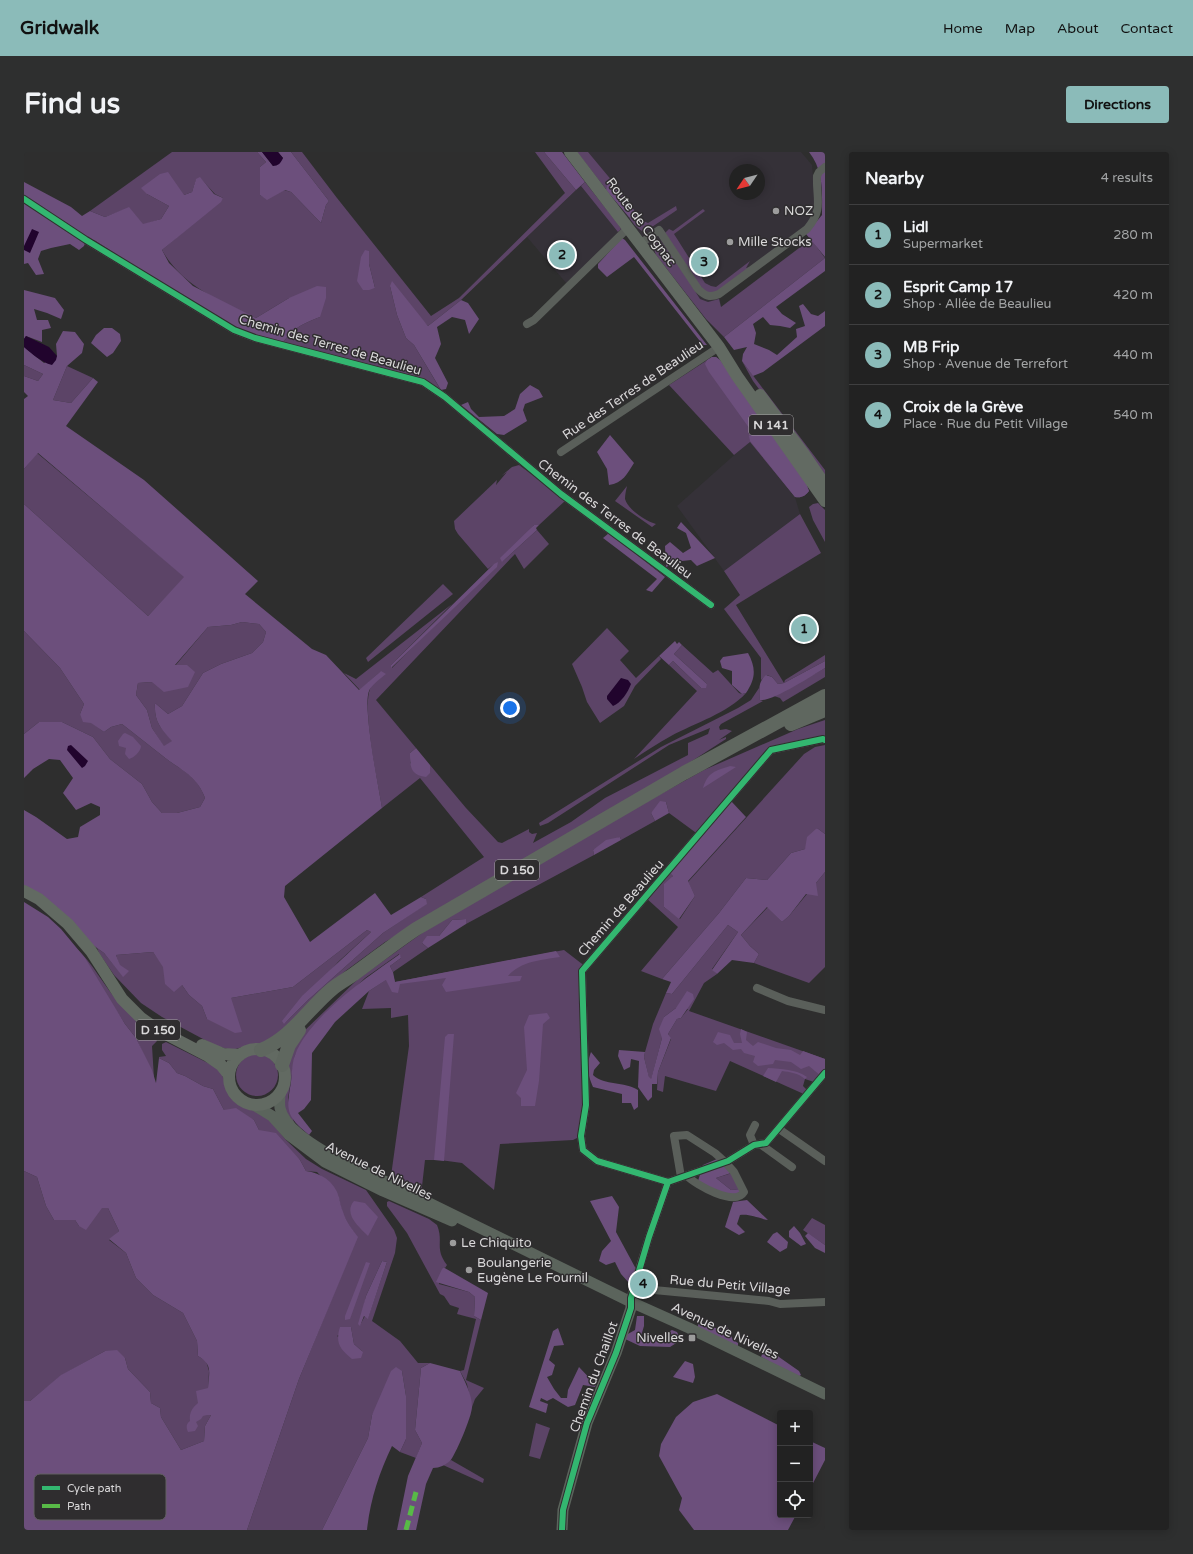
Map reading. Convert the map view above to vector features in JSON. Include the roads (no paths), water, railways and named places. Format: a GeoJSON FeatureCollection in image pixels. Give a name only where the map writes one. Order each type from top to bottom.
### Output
{"type":"FeatureCollection","features":[{"type":"Feature","properties":{"kind":"highway"},"geometry":{"type":"LineString","coordinates":[[684,773],[729,743],[825,686]]}},
{"type":"Feature","properties":{"kind":"highway"},"geometry":{"type":"LineString","coordinates":[[684,773],[825,696]]}},
{"type":"Feature","properties":{"kind":"highway"},"geometry":{"type":"LineString","coordinates":[[684,773],[715,762],[780,728],[825,710]]}},
{"type":"Feature","properties":{"kind":"highway","name":"D 150"},"geometry":{"type":"LineString","coordinates":[[261,1050],[281,1039],[330,990],[416,929],[684,773]]}},
{"type":"Feature","properties":{"kind":"highway","name":"D 150"},"geometry":{"type":"LineString","coordinates":[[282,1066],[289,1044],[295,1036],[354,974]]}},
{"type":"Feature","properties":{"kind":"main road","name":"Route de Cognac"},"geometry":{"type":"LineString","coordinates":[[570,152],[719,347],[769,407],[825,485]]}},
{"type":"Feature","properties":{"kind":"main road","name":"Route de Cognac"},"geometry":{"type":"LineString","coordinates":[[719,347],[737,376],[825,502]]}},
{"type":"Feature","properties":{"kind":"main road","name":"D 150"},"geometry":{"type":"LineString","coordinates":[[24,891],[39,899],[68,924],[102,968],[122,999],[141,1018],[158,1030],[215,1060],[229,1075]]}},
{"type":"Feature","properties":{"kind":"main road","name":"D 150"},"geometry":{"type":"LineString","coordinates":[[102,968],[135,1002],[166,1025],[214,1051],[223,1054],[240,1055]]}},
{"type":"Feature","properties":{"kind":"main road"},"geometry":{"type":"LineString","coordinates":[[261,1050],[272,1055],[282,1066],[284,1079],[280,1092],[269,1102],[254,1105],[246,1103],[236,1095],[230,1084],[229,1075],[230,1068],[234,1060],[240,1055],[248,1051],[261,1050]]}},
{"type":"Feature","properties":{"kind":"main road","name":"Avenue de Nivelles"},"geometry":{"type":"LineString","coordinates":[[280,1092],[280,1108],[285,1118],[295,1131],[325,1152],[631,1302],[689,1328],[825,1394]]}},
{"type":"Feature","properties":{"kind":"main road","name":"Avenue de Nivelles"},"geometry":{"type":"LineString","coordinates":[[254,1105],[272,1116],[289,1135],[325,1162],[382,1192],[461,1225],[505,1241]]}},
{"type":"Feature","properties":{"kind":"main road","name":"Chemin du Chaillot"},"geometry":{"type":"LineString","coordinates":[[562,1530],[563,1510],[587,1423],[616,1353],[631,1308],[631,1302]]}},
{"type":"Feature","properties":{"kind":"street"},"geometry":{"type":"LineString","coordinates":[[640,244],[659,230],[698,289],[704,295],[712,297],[719,294],[807,229],[814,220],[818,211],[817,176],[825,167]]}},
{"type":"Feature","properties":{"kind":"street","name":"Chemin des Terres de Beaulieu"},"geometry":{"type":"LineString","coordinates":[[24,199],[86,240],[234,330],[255,338],[423,382],[445,397],[561,494],[711,605]]}},
{"type":"Feature","properties":{"kind":"street"},"geometry":{"type":"LineString","coordinates":[[527,324],[534,320],[628,228]]}},
{"type":"Feature","properties":{"kind":"street","name":"Rue des Terres de Beaulieu"},"geometry":{"type":"LineString","coordinates":[[561,452],[719,347]]}},
{"type":"Feature","properties":{"kind":"street","name":"Chemin de Beaulieu"},"geometry":{"type":"LineString","coordinates":[[668,1182],[597,1161],[583,1150],[581,1136],[586,1105],[582,971],[771,750],[823,739],[825,740]]}},
{"type":"Feature","properties":{"kind":"street"},"geometry":{"type":"LineString","coordinates":[[757,988],[788,1001],[825,1010]]}},
{"type":"Feature","properties":{"kind":"street"},"geometry":{"type":"LineString","coordinates":[[631,1302],[633,1288],[668,1182],[725,1162],[757,1144],[766,1143],[779,1129],[792,1110],[825,1073]]}},
{"type":"Feature","properties":{"kind":"street"},"geometry":{"type":"LineString","coordinates":[[755,1125],[750,1135],[757,1144],[792,1167]]}},
{"type":"Feature","properties":{"kind":"street"},"geometry":{"type":"LineString","coordinates":[[779,1129],[825,1161]]}},
{"type":"Feature","properties":{"kind":"street"},"geometry":{"type":"LineString","coordinates":[[687,1135],[715,1153],[725,1162],[743,1187],[743,1195],[730,1197],[699,1186],[684,1177],[674,1136],[687,1135]]}},
{"type":"Feature","properties":{"kind":"street","name":"Rue du Petit Village"},"geometry":{"type":"LineString","coordinates":[[633,1288],[769,1301],[780,1304],[825,1302]]}},
{"type":"Feature","properties":{"kind":"place","name":"NOZ"},"geometry":{"type":"Point","coordinates":[776,211]}},
{"type":"Feature","properties":{"kind":"place","name":"Mille Stocks"},"geometry":{"type":"Point","coordinates":[730,242]}},
{"type":"Feature","properties":{"kind":"place","name":"Esprit Camp 17"},"geometry":{"type":"Point","coordinates":[562,255]}},
{"type":"Feature","properties":{"kind":"place","name":"MB Frip"},"geometry":{"type":"Point","coordinates":[704,262]}},
{"type":"Feature","properties":{"kind":"place","name":"Lidl"},"geometry":{"type":"Point","coordinates":[804,629]}},
{"type":"Feature","properties":{"kind":"place","name":"Le Chiquito"},"geometry":{"type":"Point","coordinates":[453,1243]}},
{"type":"Feature","properties":{"kind":"place","name":"Boulangerie Eugène Le Fournil"},"geometry":{"type":"Point","coordinates":[469,1270]}},
{"type":"Feature","properties":{"kind":"place","name":"Croix de la Grève"},"geometry":{"type":"Point","coordinates":[643,1284]}},
{"type":"Feature","properties":{"kind":"place","name":"Nivelles"},"geometry":{"type":"Point","coordinates":[692,1338]}}]}
